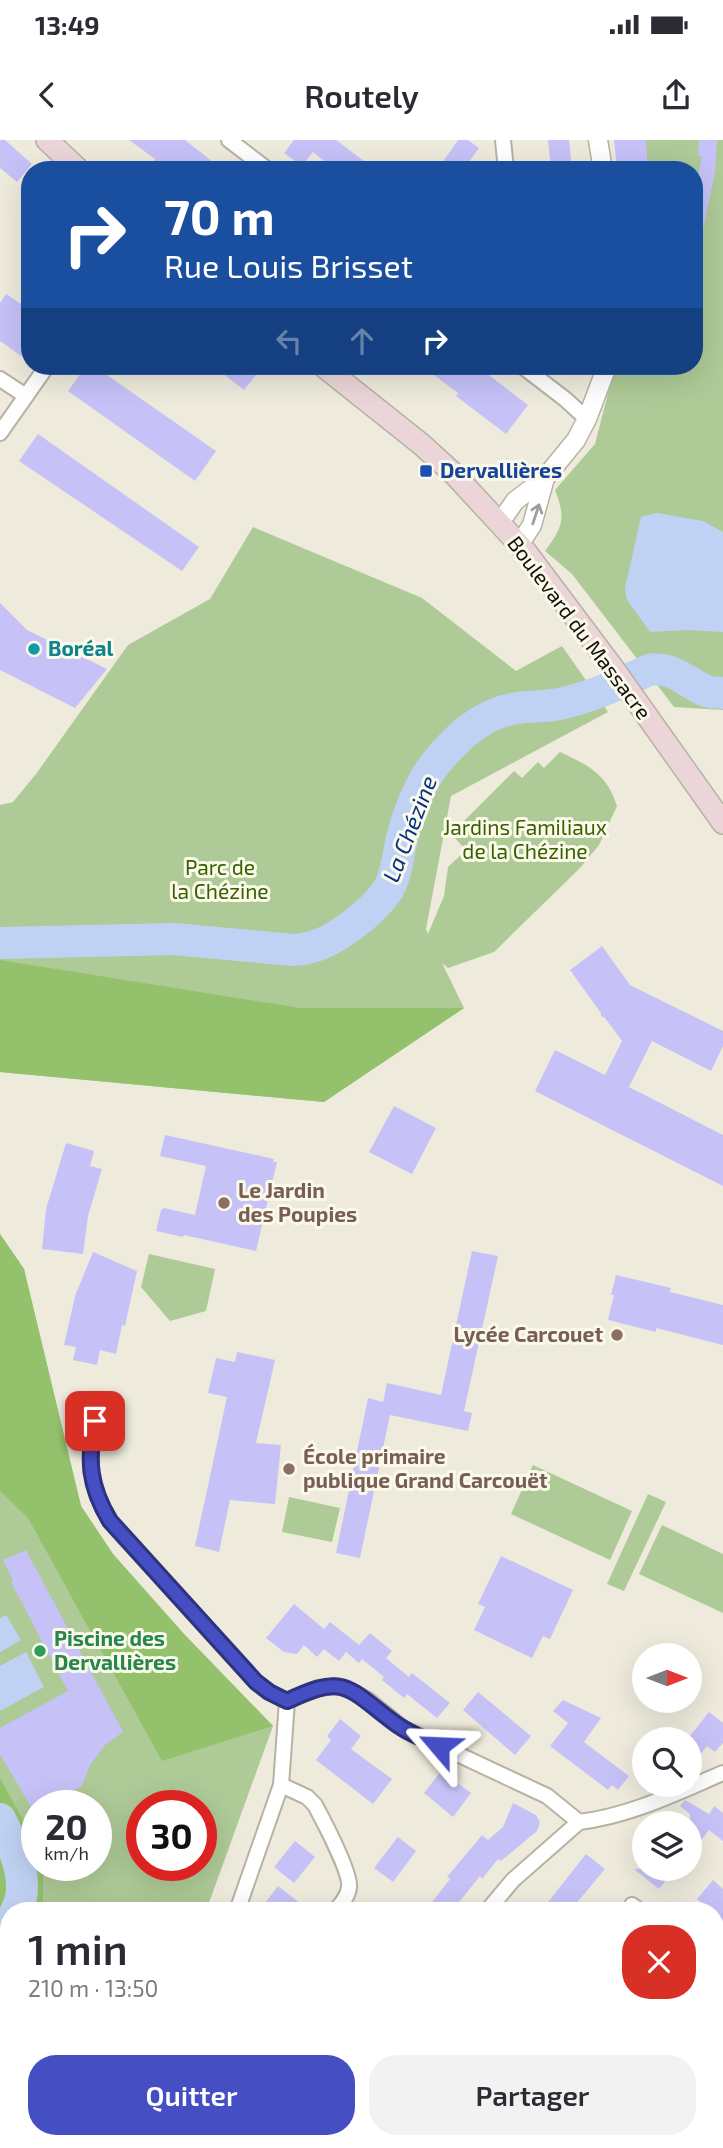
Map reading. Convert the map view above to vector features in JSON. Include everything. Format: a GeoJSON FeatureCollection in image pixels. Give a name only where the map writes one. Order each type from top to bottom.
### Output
{"type":"FeatureCollection","features":[{"type":"Feature","properties":{"kind":"main road"},"geometry":{"type":"LineString","coordinates":[[47,140],[69,161]]}},
{"type":"Feature","properties":{"kind":"main road","name":"Boulevard du Massacre"},"geometry":{"type":"LineString","coordinates":[[334,375],[421,444],[461,481],[519,545],[613,667],[723,822]]}},
{"type":"Feature","properties":{"kind":"street"},"geometry":{"type":"LineString","coordinates":[[503,140],[505,161]]}},
{"type":"Feature","properties":{"kind":"street"},"geometry":{"type":"LineString","coordinates":[[598,140],[602,161]]}},
{"type":"Feature","properties":{"kind":"street"},"geometry":{"type":"LineString","coordinates":[[603,161],[604,140]]}},
{"type":"Feature","properties":{"kind":"street"},"geometry":{"type":"LineString","coordinates":[[233,141],[257,161]]}},
{"type":"Feature","properties":{"kind":"street"},"geometry":{"type":"LineString","coordinates":[[0,433],[41,375]]}},
{"type":"Feature","properties":{"kind":"street"},"geometry":{"type":"LineString","coordinates":[[534,375],[587,419]]}},
{"type":"Feature","properties":{"kind":"street"},"geometry":{"type":"LineString","coordinates":[[499,524],[515,501],[545,478],[565,456],[587,419],[604,375]]}},
{"type":"Feature","properties":{"kind":"street"},"geometry":{"type":"LineString","coordinates":[[0,379],[26,397]]}},
{"type":"Feature","properties":{"kind":"street"},"geometry":{"type":"LineString","coordinates":[[519,545],[532,525],[545,478]]}},
{"type":"Feature","properties":{"kind":"street"},"geometry":{"type":"LineString","coordinates":[[95,1421],[89,1450],[91,1473],[95,1490],[110,1521],[256,1682],[287,1701],[318,1688],[345,1688],[368,1700],[404,1729],[547,1796],[579,1822]]}},
{"type":"Feature","properties":{"kind":"street"},"geometry":{"type":"LineString","coordinates":[[240,1902],[281,1786],[287,1701]]}},
{"type":"Feature","properties":{"kind":"street"},"geometry":{"type":"LineString","coordinates":[[495,1902],[513,1880],[579,1822],[640,1808],[723,1773]]}},
{"type":"Feature","properties":{"kind":"street"},"geometry":{"type":"LineString","coordinates":[[281,1786],[306,1797],[315,1805],[345,1868],[349,1889],[342,1902]]}},
{"type":"Feature","properties":{"kind":"green space"},"geometry":{"type":"Polygon","coordinates":[[[617,140],[723,140],[723,710],[674,707],[572,574],[545,551],[561,522],[561,508],[555,490],[595,444],[613,375],[703,375],[703,161],[620,161],[617,140]]]}},
{"type":"Feature","properties":{"kind":"green space","name":"Parc de la Chézine"},"geometry":{"type":"Polygon","coordinates":[[[253,527],[422,598],[516,671],[562,646],[608,712],[451,796],[426,929],[428,934],[444,896],[448,867],[466,850],[451,834],[514,771],[522,778],[538,762],[544,768],[560,752],[579,761],[602,778],[617,806],[599,845],[579,869],[494,952],[448,968],[442,963],[464,1008],[324,1102],[0,1072],[0,805],[13,802],[36,774],[128,645],[210,599],[253,527]]]}},
{"type":"Feature","properties":{"kind":"green space"},"geometry":{"type":"Polygon","coordinates":[[[0,960],[300,1008],[464,1008],[324,1102],[0,1072],[0,960]]]}},
{"type":"Feature","properties":{"kind":"green space"},"geometry":{"type":"Polygon","coordinates":[[[0,1234],[24,1269],[81,1506],[113,1554],[184,1634],[273,1726],[217,1881],[217,1790],[126,1790],[126,1881],[217,1881],[209,1902],[0,1902],[0,1234]]]}},
{"type":"Feature","properties":{"kind":"green space"},"geometry":{"type":"Polygon","coordinates":[[[0,1234],[24,1269],[81,1506],[113,1554],[184,1634],[273,1726],[162,1761],[28,1518],[0,1491],[0,1234]]]}},
{"type":"Feature","properties":{"kind":"green space"},"geometry":{"type":"Polygon","coordinates":[[[149,1254],[215,1269],[206,1311],[170,1321],[141,1287],[149,1254]]]}},
{"type":"Feature","properties":{"kind":"green space"},"geometry":{"type":"Polygon","coordinates":[[[533,1465],[632,1511],[610,1560],[511,1514],[533,1465]]]}},
{"type":"Feature","properties":{"kind":"green space"},"geometry":{"type":"Polygon","coordinates":[[[648,1494],[666,1502],[624,1591],[607,1584],[648,1494]]]}},
{"type":"Feature","properties":{"kind":"green space"},"geometry":{"type":"Polygon","coordinates":[[[289,1497],[340,1508],[332,1542],[282,1532],[289,1497]]]}},
{"type":"Feature","properties":{"kind":"green space"},"geometry":{"type":"Polygon","coordinates":[[[662,1525],[723,1554],[723,1613],[639,1574],[662,1525]]]}},
{"type":"Feature","properties":{"kind":"green space"},"geometry":{"type":"Polygon","coordinates":[[[0,1778],[21,1817],[21,1881],[43,1881],[43,1902],[0,1902],[0,1778]]]}},
{"type":"Feature","properties":{"kind":"water"},"geometry":{"type":"Polygon","coordinates":[[[657,513],[703,521],[723,532],[723,632],[650,632],[627,600],[625,588],[641,517],[657,513]]]}},
{"type":"Feature","properties":{"kind":"water"},"geometry":{"type":"Polygon","coordinates":[[[6,1615],[21,1640],[0,1652],[0,1618],[6,1615]]]}},
{"type":"Feature","properties":{"kind":"water"},"geometry":{"type":"Polygon","coordinates":[[[26,1652],[44,1687],[0,1711],[0,1666],[26,1652]]]}},
{"type":"Feature","properties":{"kind":"building"},"geometry":{"type":"Polygon","coordinates":[[[0,140],[5,140],[29,161],[21,161],[21,177],[17,182],[0,168],[0,140]]]}},
{"type":"Feature","properties":{"kind":"building"},"geometry":{"type":"Polygon","coordinates":[[[129,140],[185,140],[212,161],[154,161],[155,159],[129,140]]]}},
{"type":"Feature","properties":{"kind":"building"},"geometry":{"type":"Polygon","coordinates":[[[294,140],[336,140],[364,161],[324,161],[313,152],[306,161],[295,161],[284,153],[294,140]]]}},
{"type":"Feature","properties":{"kind":"building"},"geometry":{"type":"Polygon","coordinates":[[[458,140],[468,140],[479,148],[470,161],[443,161],[458,140]]]}},
{"type":"Feature","properties":{"kind":"building"},"geometry":{"type":"Polygon","coordinates":[[[548,140],[569,140],[571,161],[550,161],[548,140]]]}},
{"type":"Feature","properties":{"kind":"building"},"geometry":{"type":"Polygon","coordinates":[[[614,140],[646,140],[647,161],[616,161],[614,140]]]}},
{"type":"Feature","properties":{"kind":"building"},"geometry":{"type":"Polygon","coordinates":[[[699,140],[717,140],[715,172],[703,229],[703,161],[702,156],[698,156],[699,140]]]}},
{"type":"Feature","properties":{"kind":"building"},"geometry":{"type":"Polygon","coordinates":[[[6,294],[21,304],[21,356],[0,341],[0,303],[6,294]]]}},
{"type":"Feature","properties":{"kind":"building"},"geometry":{"type":"Polygon","coordinates":[[[80,375],[107,375],[216,451],[195,481],[68,391],[80,375]]]}},
{"type":"Feature","properties":{"kind":"building"},"geometry":{"type":"Polygon","coordinates":[[[225,375],[256,375],[244,390],[225,375]]]}},
{"type":"Feature","properties":{"kind":"building"},"geometry":{"type":"Polygon","coordinates":[[[434,375],[489,375],[528,405],[506,434],[456,396],[458,393],[434,375]]]}},
{"type":"Feature","properties":{"kind":"building"},"geometry":{"type":"Polygon","coordinates":[[[38,434],[199,547],[182,571],[19,461],[38,434]]]}},
{"type":"Feature","properties":{"kind":"building","name":"Boréal"},"geometry":{"type":"Polygon","coordinates":[[[0,603],[27,630],[107,669],[75,708],[0,670],[0,603]]]}},
{"type":"Feature","properties":{"kind":"building"},"geometry":{"type":"Polygon","coordinates":[[[602,946],[630,985],[723,1031],[723,1046],[711,1071],[652,1041],[629,1087],[723,1135],[723,1186],[535,1091],[555,1050],[605,1075],[622,1041],[601,1016],[570,970],[602,946]]]}},
{"type":"Feature","properties":{"kind":"building"},"geometry":{"type":"Polygon","coordinates":[[[394,1106],[436,1128],[412,1174],[369,1152],[394,1106]]]}},
{"type":"Feature","properties":{"kind":"building"},"geometry":{"type":"Polygon","coordinates":[[[165,1135],[274,1159],[273,1162],[277,1162],[256,1251],[156,1231],[161,1210],[164,1208],[195,1215],[206,1166],[160,1156],[165,1135]]]}},
{"type":"Feature","properties":{"kind":"building"},"geometry":{"type":"Polygon","coordinates":[[[66,1143],[94,1151],[90,1166],[102,1169],[88,1216],[83,1254],[42,1249],[46,1209],[66,1143]]]}},
{"type":"Feature","properties":{"kind":"building"},"geometry":{"type":"Polygon","coordinates":[[[472,1251],[498,1256],[464,1411],[472,1413],[468,1431],[390,1415],[360,1558],[336,1553],[368,1398],[383,1402],[387,1383],[441,1395],[472,1251]]]}},
{"type":"Feature","properties":{"kind":"building"},"geometry":{"type":"Polygon","coordinates":[[[93,1252],[137,1271],[116,1354],[100,1350],[97,1365],[73,1360],[76,1347],[64,1345],[75,1296],[93,1252]]]}},
{"type":"Feature","properties":{"kind":"building"},"geometry":{"type":"Polygon","coordinates":[[[616,1275],[671,1288],[670,1292],[723,1305],[723,1345],[656,1328],[656,1332],[608,1320],[616,1275]]]}},
{"type":"Feature","properties":{"kind":"building"},"geometry":{"type":"Polygon","coordinates":[[[237,1352],[275,1360],[256,1443],[281,1445],[275,1504],[230,1500],[219,1552],[195,1546],[227,1397],[208,1393],[216,1358],[235,1362],[237,1352]]]}},
{"type":"Feature","properties":{"kind":"building","name":"Piscine des Dervallières"},"geometry":{"type":"Polygon","coordinates":[[[26,1550],[123,1732],[105,1745],[90,1765],[82,1786],[75,1790],[21,1790],[0,1754],[0,1728],[68,1691],[11,1582],[13,1581],[3,1560],[26,1550]]]}},
{"type":"Feature","properties":{"kind":"building"},"geometry":{"type":"Polygon","coordinates":[[[501,1556],[573,1590],[550,1639],[543,1636],[532,1658],[474,1630],[485,1607],[478,1604],[501,1556]]]}},
{"type":"Feature","properties":{"kind":"building"},"geometry":{"type":"Polygon","coordinates":[[[294,1604],[324,1629],[330,1622],[359,1645],[370,1633],[392,1651],[386,1658],[409,1677],[412,1673],[450,1703],[437,1718],[407,1694],[404,1698],[362,1659],[359,1663],[346,1652],[339,1661],[324,1649],[317,1657],[304,1645],[297,1654],[284,1652],[266,1638],[294,1604]]]}},
{"type":"Feature","properties":{"kind":"building"},"geometry":{"type":"Polygon","coordinates":[[[478,1692],[531,1736],[515,1755],[463,1710],[478,1692]]]}},
{"type":"Feature","properties":{"kind":"building"},"geometry":{"type":"Polygon","coordinates":[[[563,1700],[601,1718],[584,1742],[629,1776],[618,1790],[612,1785],[608,1790],[550,1746],[568,1723],[553,1711],[563,1700]]]}},
{"type":"Feature","properties":{"kind":"building"},"geometry":{"type":"Polygon","coordinates":[[[709,1712],[723,1723],[723,1743],[715,1752],[707,1746],[702,1752],[702,1727],[697,1727],[709,1712]]]}},
{"type":"Feature","properties":{"kind":"building"},"geometry":{"type":"Polygon","coordinates":[[[340,1719],[361,1736],[351,1749],[392,1779],[373,1804],[316,1760],[331,1740],[327,1736],[340,1719]]]}},
{"type":"Feature","properties":{"kind":"building"},"geometry":{"type":"Polygon","coordinates":[[[441,1771],[471,1793],[453,1817],[424,1793],[441,1771]]]}},
{"type":"Feature","properties":{"kind":"building"},"geometry":{"type":"Polygon","coordinates":[[[685,1800],[709,1814],[714,1806],[723,1813],[723,1841],[709,1830],[702,1839],[702,1811],[686,1811],[680,1806],[685,1800]]]}},
{"type":"Feature","properties":{"kind":"building"},"geometry":{"type":"Polygon","coordinates":[[[513,1803],[536,1815],[540,1822],[537,1831],[501,1861],[498,1859],[459,1902],[432,1902],[450,1879],[447,1877],[482,1835],[488,1840],[503,1827],[513,1803]]]}},
{"type":"Feature","properties":{"kind":"building"},"geometry":{"type":"Polygon","coordinates":[[[398,1837],[416,1851],[393,1882],[374,1868],[398,1837]]]}},
{"type":"Feature","properties":{"kind":"building"},"geometry":{"type":"Polygon","coordinates":[[[295,1841],[315,1857],[294,1883],[274,1867],[295,1841]]]}},
{"type":"Feature","properties":{"kind":"building"},"geometry":{"type":"Polygon","coordinates":[[[586,1854],[605,1869],[578,1902],[548,1902],[586,1854]]]}},
{"type":"Feature","properties":{"kind":"building"},"geometry":{"type":"Polygon","coordinates":[[[713,1880],[723,1889],[723,1902],[701,1902],[697,1899],[713,1880]]]}},
{"type":"Feature","properties":{"kind":"building"},"geometry":{"type":"Polygon","coordinates":[[[649,1881],[665,1881],[659,1889],[649,1881]]]}},
{"type":"Feature","properties":{"kind":"building"},"geometry":{"type":"Polygon","coordinates":[[[278,1886],[299,1902],[266,1902],[278,1886]]]}},
{"type":"Feature","properties":{"kind":"waterway","name":"La Chézine"},"geometry":{"type":"LineString","coordinates":[[0,943],[174,939],[293,950],[322,944],[370,911],[385,894],[395,873],[409,815],[423,783],[452,745],[481,721],[504,711],[554,705],[583,698],[657,669],[679,676],[706,691],[723,693]]}},
{"type":"Feature","properties":{"kind":"waterway","name":"La Chézine"},"geometry":{"type":"LineString","coordinates":[[0,1819],[19,1864],[22,1888],[19,1902]]}},
{"type":"Feature","properties":{"kind":"place","name":"Dervallières"},"geometry":{"type":"Point","coordinates":[426,471]}},
{"type":"Feature","properties":{"kind":"place","name":"Boréal"},"geometry":{"type":"Point","coordinates":[34,649]}},
{"type":"Feature","properties":{"kind":"place","name":"Le Jardin des Poupies"},"geometry":{"type":"Point","coordinates":[224,1203]}},
{"type":"Feature","properties":{"kind":"place","name":"Lycée Carcouet"},"geometry":{"type":"Point","coordinates":[617,1335]}},
{"type":"Feature","properties":{"kind":"place","name":"École primaire publique Grand Carcouët"},"geometry":{"type":"Point","coordinates":[289,1469]}},
{"type":"Feature","properties":{"kind":"place","name":"Piscine des Dervallières"},"geometry":{"type":"Point","coordinates":[40,1651]}},
{"type":"Feature","properties":{"kind":"route"},"geometry":{"type":"LineString","coordinates":[[95,1421],[89,1450],[91,1473],[102,1508],[110,1521],[256,1682],[287,1701],[318,1688],[345,1688],[358,1693],[404,1729],[439,1746]]}},
{"type":"Feature","properties":{"kind":"park label","name":"Jardins Familiaux de la Chézine"},"geometry":{"type":"Point","coordinates":[525,840]}}]}
